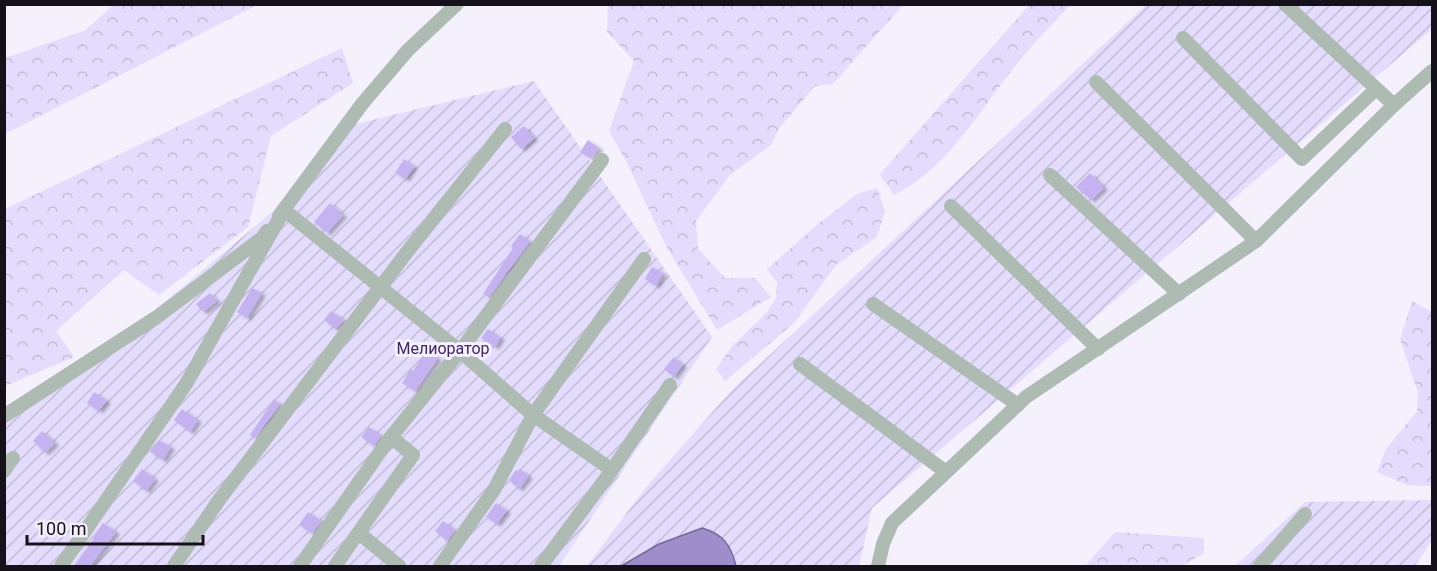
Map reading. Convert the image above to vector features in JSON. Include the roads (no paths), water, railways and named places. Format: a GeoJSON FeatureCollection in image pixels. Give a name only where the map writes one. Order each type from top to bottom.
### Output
{"type":"FeatureCollection","features":[{"type":"Feature","properties":{"kind":"street"},"geometry":{"type":"LineString","coordinates":[[4,416],[157,317],[261,238],[362,104],[408,50],[457,4]]}},
{"type":"Feature","properties":{"kind":"street"},"geometry":{"type":"LineString","coordinates":[[1285,4],[1394,105]]}},
{"type":"Feature","properties":{"kind":"street"},"geometry":{"type":"LineString","coordinates":[[1183,38],[1302,159],[1376,89]]}},
{"type":"Feature","properties":{"kind":"street"},"geometry":{"type":"LineString","coordinates":[[878,567],[883,544],[892,523],[1017,405],[1256,241],[1394,105],[1432,71]]}},
{"type":"Feature","properties":{"kind":"street"},"geometry":{"type":"LineString","coordinates":[[1096,82],[1256,241]]}},
{"type":"Feature","properties":{"kind":"street"},"geometry":{"type":"LineString","coordinates":[[174,567],[219,500],[407,252],[505,129]]}},
{"type":"Feature","properties":{"kind":"street"},"geometry":{"type":"LineString","coordinates":[[300,567],[391,437],[460,351],[602,160]]}},
{"type":"Feature","properties":{"kind":"street"},"geometry":{"type":"LineString","coordinates":[[1050,175],[1179,294]]}},
{"type":"Feature","properties":{"kind":"street"},"geometry":{"type":"LineString","coordinates":[[951,206],[1098,349]]}},
{"type":"Feature","properties":{"kind":"street"},"geometry":{"type":"LineString","coordinates":[[284,210],[460,351],[533,415],[612,470]]}},
{"type":"Feature","properties":{"kind":"street"},"geometry":{"type":"LineString","coordinates":[[61,567],[186,384],[284,210]]}},
{"type":"Feature","properties":{"kind":"street"},"geometry":{"type":"LineString","coordinates":[[440,567],[494,490],[533,415],[644,258]]}},
{"type":"Feature","properties":{"kind":"street"},"geometry":{"type":"LineString","coordinates":[[873,304],[1017,405]]}},
{"type":"Feature","properties":{"kind":"street"},"geometry":{"type":"LineString","coordinates":[[800,363],[946,472]]}},
{"type":"Feature","properties":{"kind":"street"},"geometry":{"type":"LineString","coordinates":[[542,567],[670,384]]}},
{"type":"Feature","properties":{"kind":"street"},"geometry":{"type":"LineString","coordinates":[[335,567],[413,455],[391,437]]}},
{"type":"Feature","properties":{"kind":"street"},"geometry":{"type":"LineString","coordinates":[[4,471],[13,458]]}},
{"type":"Feature","properties":{"kind":"street"},"geometry":{"type":"LineString","coordinates":[[1260,567],[1305,514]]}},
{"type":"Feature","properties":{"kind":"street"},"geometry":{"type":"LineString","coordinates":[[359,533],[399,567]]}},
{"type":"Feature","properties":{"kind":"park label","name":"Мелиоратор"},"geometry":{"type":"Point","coordinates":[443,348]}}]}
